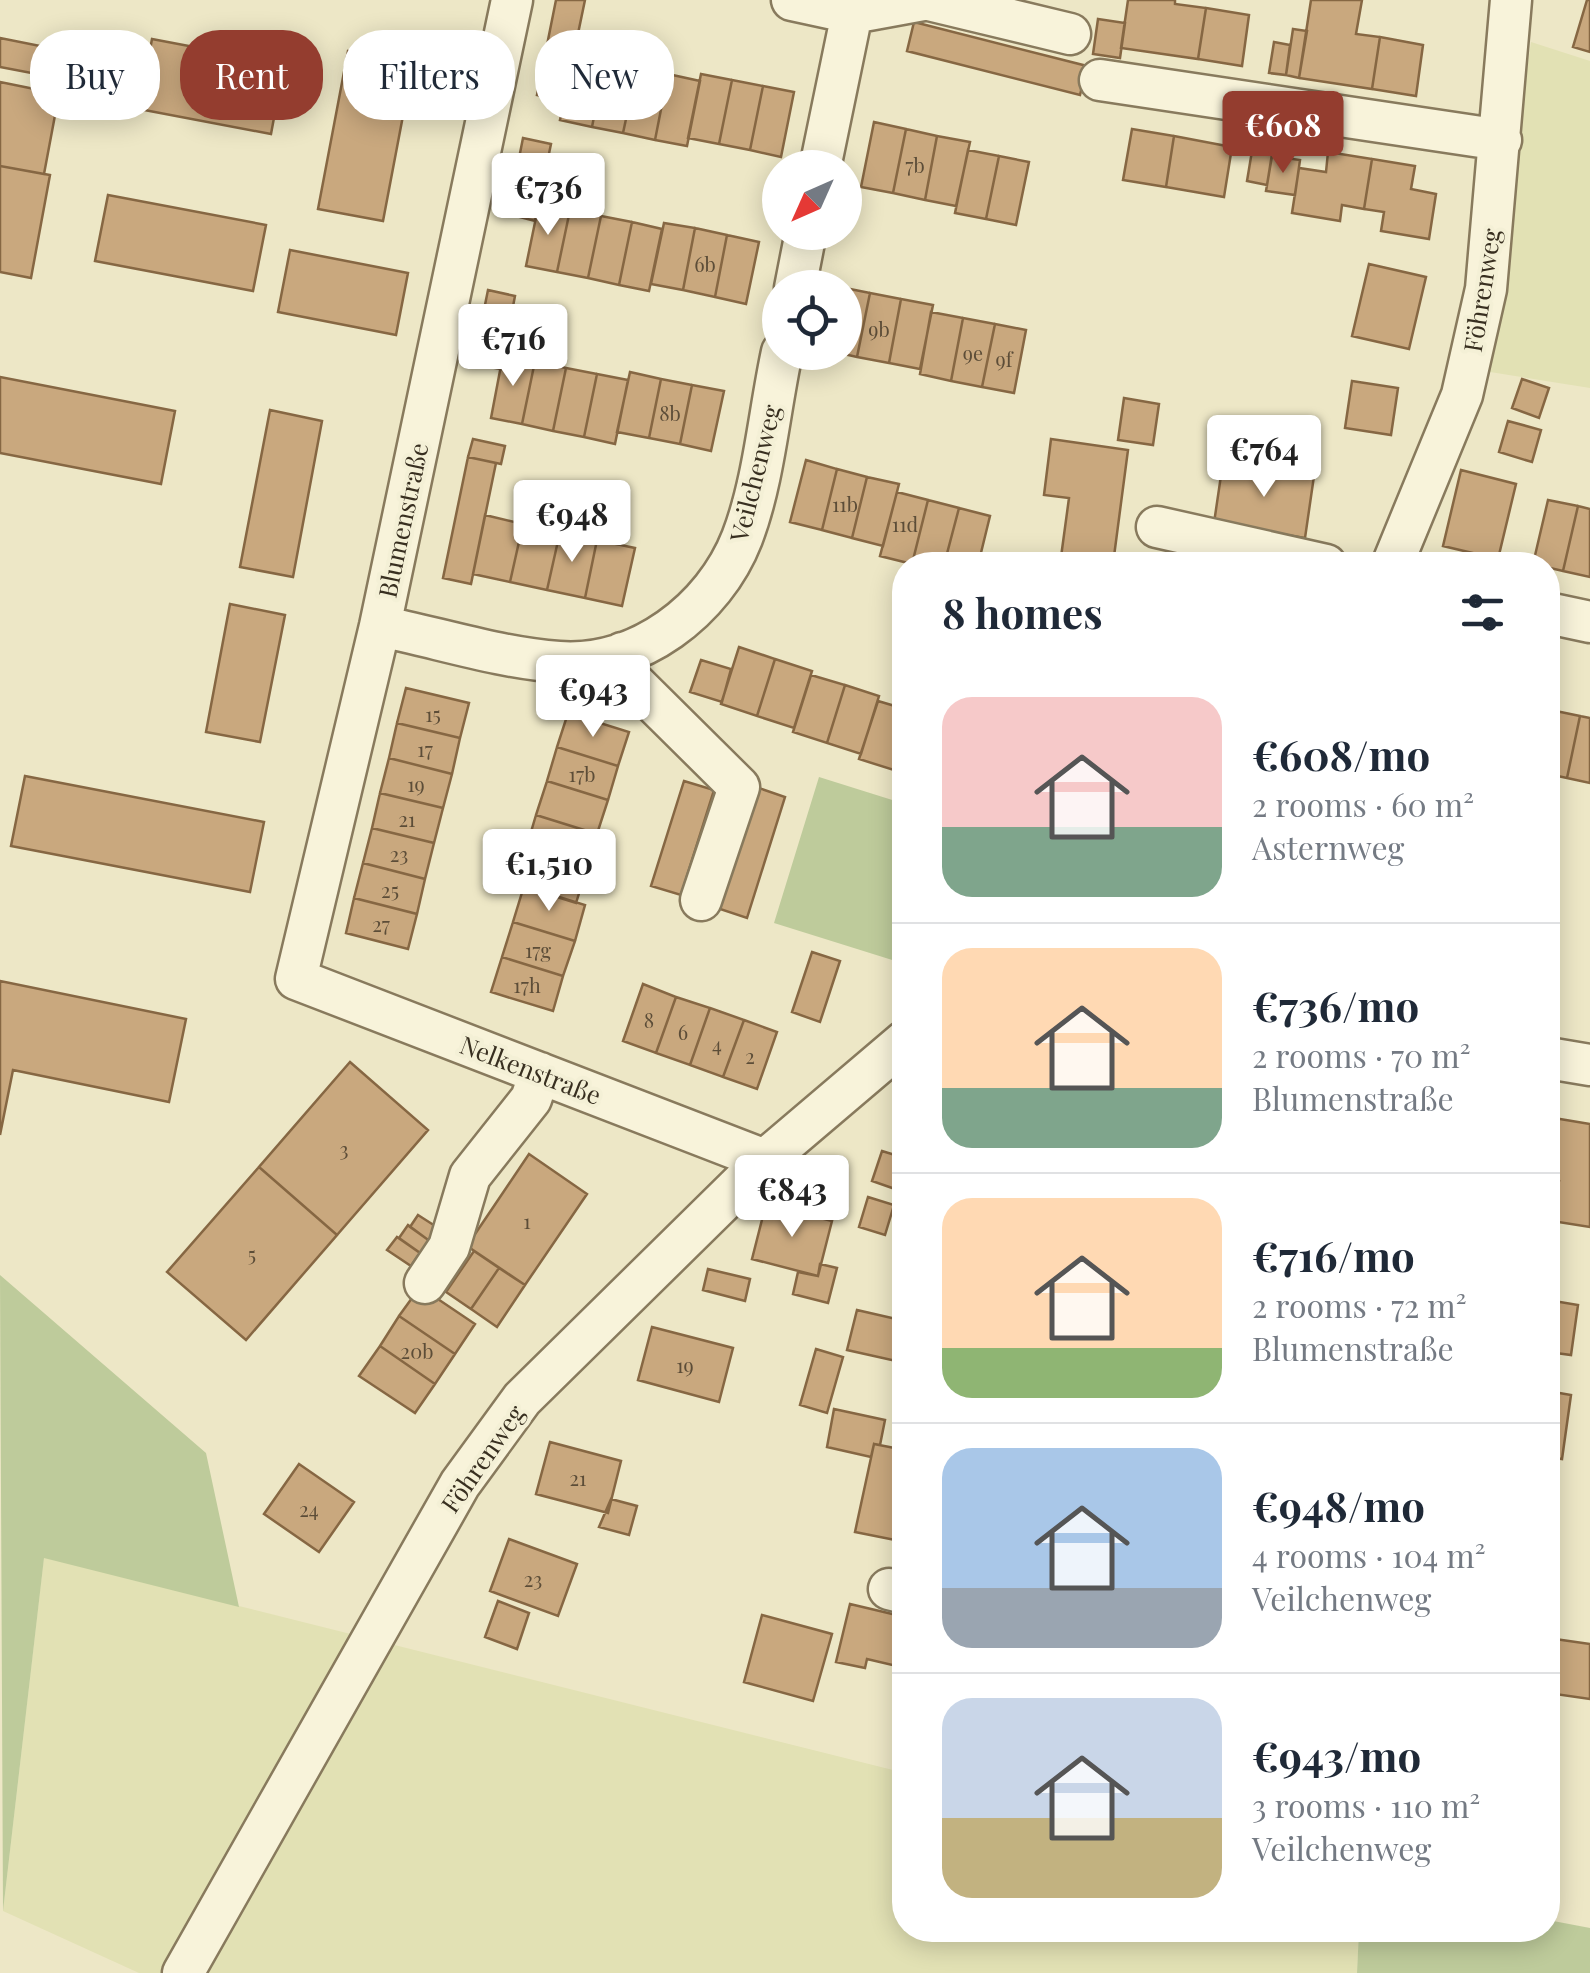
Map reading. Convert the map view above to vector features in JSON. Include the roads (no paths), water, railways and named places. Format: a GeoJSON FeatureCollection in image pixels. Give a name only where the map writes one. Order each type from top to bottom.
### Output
{"type":"FeatureCollection","features":[{"type":"Feature","properties":{"kind":"street","name":"Blumenstraße"},"geometry":{"type":"LineString","coordinates":[[296,979],[380,626],[512,0]]}},
{"type":"Feature","properties":{"kind":"street"},"geometry":{"type":"LineString","coordinates":[[792,0],[852,13],[926,0],[1070,34]]}},
{"type":"Feature","properties":{"kind":"street","name":"Föhrenweg"},"geometry":{"type":"LineString","coordinates":[[1397,552],[1462,396],[1486,289],[1511,0]]}},
{"type":"Feature","properties":{"kind":"street"},"geometry":{"type":"LineString","coordinates":[[824,150],[852,13]]}},
{"type":"Feature","properties":{"kind":"street"},"geometry":{"type":"LineString","coordinates":[[1100,80],[1501,140]]}},
{"type":"Feature","properties":{"kind":"street","name":"Veilchenweg"},"geometry":{"type":"LineString","coordinates":[[380,626],[558,662],[622,652],[666,633],[689,616],[727,567],[742,537],[778,370]]}},
{"type":"Feature","properties":{"kind":"street"},"geometry":{"type":"LineString","coordinates":[[1157,527],[1268,552]]}},
{"type":"Feature","properties":{"kind":"street"},"geometry":{"type":"LineString","coordinates":[[1560,616],[1590,622]]}},
{"type":"Feature","properties":{"kind":"street"},"geometry":{"type":"LineString","coordinates":[[622,652],[630,678],[739,787],[702,900]]}},
{"type":"Feature","properties":{"kind":"street","name":"Nelkenstraße"},"geometry":{"type":"LineString","coordinates":[[296,979],[765,1160]]}},
{"type":"Feature","properties":{"kind":"street","name":"Föhrenweg"},"geometry":{"type":"LineString","coordinates":[[183,1973],[460,1484],[522,1398],[765,1160],[892,1052]]}},
{"type":"Feature","properties":{"kind":"street"},"geometry":{"type":"LineString","coordinates":[[1560,1060],[1590,1065]]}},
{"type":"Feature","properties":{"kind":"street"},"geometry":{"type":"LineString","coordinates":[[425,1283],[450,1247],[470,1176],[531,1099],[540,1073]]}}]}
